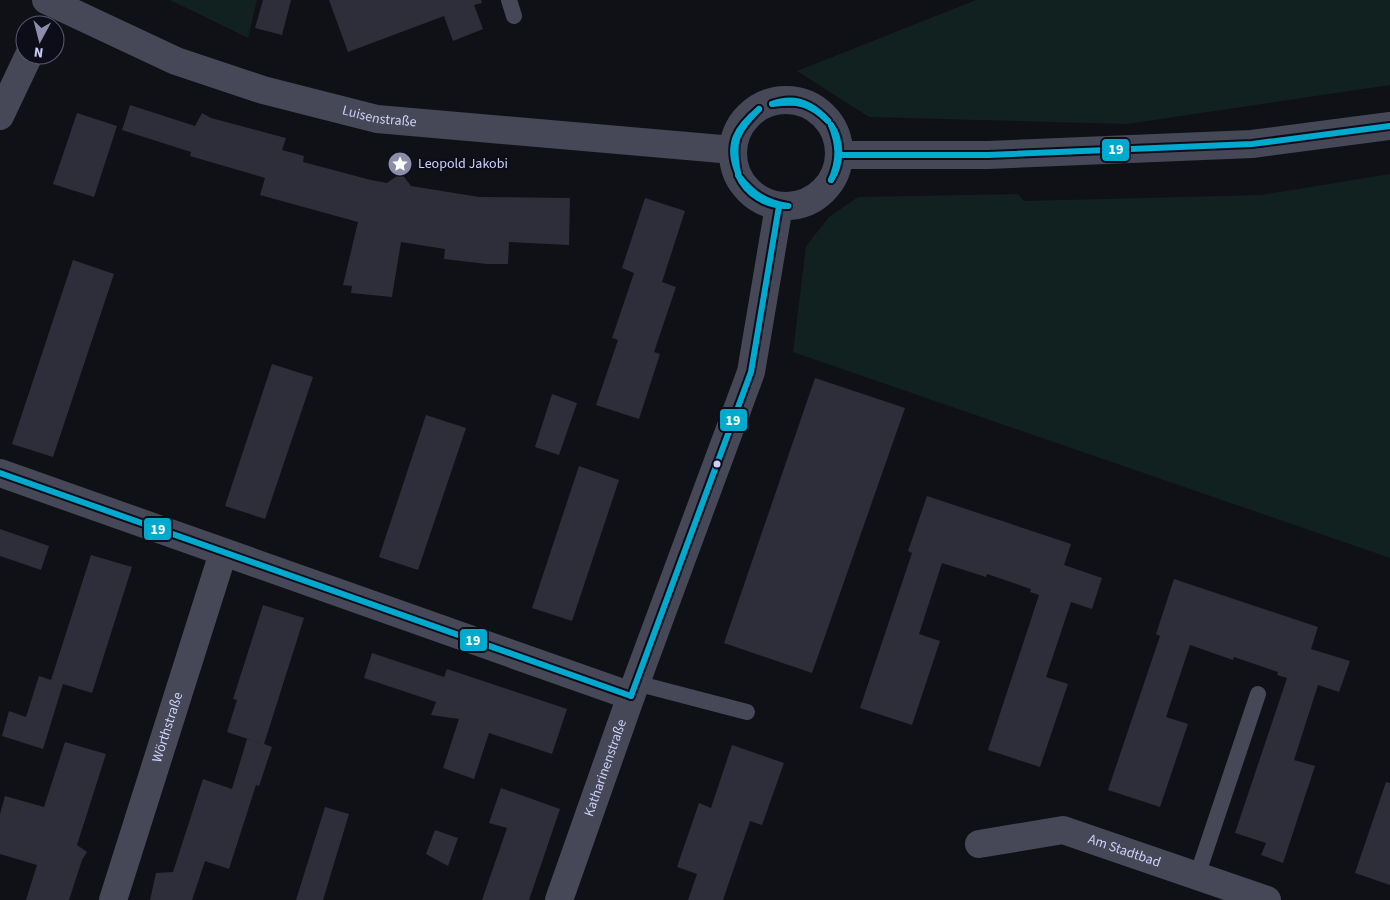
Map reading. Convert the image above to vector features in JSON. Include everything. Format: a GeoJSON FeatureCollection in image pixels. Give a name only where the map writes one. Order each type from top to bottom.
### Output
{"type":"FeatureCollection","features":[{"type":"Feature","properties":{"kind":"street","name":"Luisenstraße"},"geometry":{"type":"LineString","coordinates":[[48,10],[176,60],[263,90],[377,119],[733,150]]}},
{"type":"Feature","properties":{"kind":"street"},"geometry":{"type":"LineString","coordinates":[[0,116],[24,65]]}},
{"type":"Feature","properties":{"kind":"street"},"geometry":{"type":"LineString","coordinates":[[780,100],[798,101],[816,108],[829,121],[838,137],[840,155],[832,180],[814,199],[797,205],[779,206],[764,201],[750,192],[740,180],[734,166],[733,150],[738,131],[748,116],[762,105],[780,100]]}},
{"type":"Feature","properties":{"kind":"street"},"geometry":{"type":"LineString","coordinates":[[840,155],[988,155],[1252,144],[1390,126]]}},
{"type":"Feature","properties":{"kind":"street","name":"Katharinenstraße"},"geometry":{"type":"LineString","coordinates":[[559,900],[633,689],[751,372],[779,206]]}},
{"type":"Feature","properties":{"kind":"street"},"geometry":{"type":"LineString","coordinates":[[0,474],[223,554],[633,689]]}},
{"type":"Feature","properties":{"kind":"street","name":"Wörthstraße"},"geometry":{"type":"LineString","coordinates":[[112,900],[223,554]]}},
{"type":"Feature","properties":{"kind":"street","name":"Am Stadtbad"},"geometry":{"type":"LineString","coordinates":[[979,844],[1063,830],[1267,900]]}},
{"type":"Feature","properties":{"kind":"lane"},"geometry":{"type":"LineString","coordinates":[[508,0],[514,16]]}},
{"type":"Feature","properties":{"kind":"lane"},"geometry":{"type":"LineString","coordinates":[[633,689],[747,712]]}},
{"type":"Feature","properties":{"kind":"lane"},"geometry":{"type":"LineString","coordinates":[[1197,876],[1258,694]]}},
{"type":"Feature","properties":{"kind":"shaded area"},"geometry":{"type":"Polygon","coordinates":[[[170,0],[257,0],[248,38],[170,0]]]}},
{"type":"Feature","properties":{"kind":"shaded area"},"geometry":{"type":"Polygon","coordinates":[[[976,0],[1390,0],[1390,85],[1127,124],[869,117],[797,71],[976,0]]]}},
{"type":"Feature","properties":{"kind":"shaded area"},"geometry":{"type":"Polygon","coordinates":[[[1390,174],[1390,558],[793,352],[806,246],[829,217],[858,197],[1018,194],[1024,201],[1261,195],[1390,174]]]}},
{"type":"Feature","properties":{"kind":"building"},"geometry":{"type":"Polygon","coordinates":[[[263,0],[291,0],[282,35],[255,28],[263,0]]]}},
{"type":"Feature","properties":{"kind":"building"},"geometry":{"type":"Polygon","coordinates":[[[329,0],[481,0],[482,3],[474,5],[483,29],[453,41],[444,16],[348,52],[329,0]]]}},
{"type":"Feature","properties":{"kind":"building"},"geometry":{"type":"Polygon","coordinates":[[[130,105],[195,126],[202,113],[211,118],[286,138],[282,150],[304,156],[303,162],[371,180],[387,183],[401,173],[411,186],[479,197],[570,198],[569,245],[509,242],[508,264],[487,264],[444,259],[445,249],[401,242],[392,297],[351,293],[352,286],[343,285],[358,222],[260,195],[265,178],[190,156],[191,152],[122,130],[130,105]]]}},
{"type":"Feature","properties":{"kind":"building"},"geometry":{"type":"Polygon","coordinates":[[[77,113],[117,126],[94,197],[53,184],[77,113]]]}},
{"type":"Feature","properties":{"kind":"building"},"geometry":{"type":"Polygon","coordinates":[[[645,198],[685,211],[662,282],[676,287],[654,352],[660,354],[639,419],[596,405],[618,340],[612,338],[634,273],[622,268],[645,198]]]}},
{"type":"Feature","properties":{"kind":"building"},"geometry":{"type":"Polygon","coordinates":[[[73,260],[114,274],[53,457],[12,444],[73,260]]]}},
{"type":"Feature","properties":{"kind":"building"},"geometry":{"type":"Polygon","coordinates":[[[272,364],[313,377],[265,519],[225,506],[272,364]]]}},
{"type":"Feature","properties":{"kind":"building"},"geometry":{"type":"Polygon","coordinates":[[[815,378],[905,408],[812,673],[724,643],[815,378]]]}},
{"type":"Feature","properties":{"kind":"building"},"geometry":{"type":"Polygon","coordinates":[[[552,394],[577,403],[559,455],[535,447],[552,394]]]}},
{"type":"Feature","properties":{"kind":"building"},"geometry":{"type":"Polygon","coordinates":[[[426,415],[466,428],[418,570],[379,557],[426,415]]]}},
{"type":"Feature","properties":{"kind":"building"},"geometry":{"type":"Polygon","coordinates":[[[579,466],[619,480],[572,621],[532,608],[579,466]]]}},
{"type":"Feature","properties":{"kind":"building"},"geometry":{"type":"Polygon","coordinates":[[[927,496],[1071,544],[1064,565],[1102,578],[1092,609],[1071,602],[1046,677],[1068,684],[1040,767],[988,750],[1039,595],[1030,592],[1031,589],[987,574],[986,577],[942,563],[919,634],[940,641],[912,725],[860,708],[912,553],[908,551],[927,496]]]}},
{"type":"Feature","properties":{"kind":"building"},"geometry":{"type":"Polygon","coordinates":[[[0,529],[49,546],[41,570],[0,556],[0,529]]]}},
{"type":"Feature","properties":{"kind":"building"},"geometry":{"type":"Polygon","coordinates":[[[91,555],[132,567],[92,693],[63,684],[43,749],[2,736],[9,711],[26,717],[39,676],[51,680],[91,555]]]}},
{"type":"Feature","properties":{"kind":"building"},"geometry":{"type":"Polygon","coordinates":[[[1174,579],[1318,627],[1311,649],[1350,661],[1339,692],[1318,685],[1294,760],[1315,766],[1283,863],[1261,855],[1266,843],[1235,833],[1287,678],[1277,675],[1278,672],[1234,657],[1233,660],[1190,645],[1166,717],[1188,724],[1160,807],[1108,790],[1160,636],[1156,634],[1174,579]]]}},
{"type":"Feature","properties":{"kind":"building"},"geometry":{"type":"Polygon","coordinates":[[[263,605],[304,618],[264,744],[272,747],[259,786],[256,785],[229,869],[205,861],[192,900],[150,900],[156,873],[173,872],[203,779],[232,789],[247,739],[263,744],[227,732],[237,700],[233,699],[263,605]]]}},
{"type":"Feature","properties":{"kind":"building"},"geometry":{"type":"Polygon","coordinates":[[[372,653],[444,677],[447,669],[567,709],[552,754],[489,733],[474,779],[443,768],[459,719],[431,715],[436,702],[364,678],[372,653]]]}},
{"type":"Feature","properties":{"kind":"building"},"geometry":{"type":"Polygon","coordinates":[[[65,742],[106,754],[77,845],[87,852],[82,860],[69,900],[26,900],[37,865],[0,854],[0,814],[5,796],[44,807],[65,742]]]}},
{"type":"Feature","properties":{"kind":"building"},"geometry":{"type":"Polygon","coordinates":[[[732,745],[784,763],[762,825],[750,821],[723,900],[688,900],[697,874],[677,867],[699,803],[711,808],[732,745]]]}},
{"type":"Feature","properties":{"kind":"building"},"geometry":{"type":"Polygon","coordinates":[[[1386,782],[1390,783],[1390,885],[1355,873],[1386,782]]]}},
{"type":"Feature","properties":{"kind":"building"},"geometry":{"type":"Polygon","coordinates":[[[501,788],[560,809],[529,900],[482,900],[507,828],[489,823],[501,788]]]}},
{"type":"Feature","properties":{"kind":"building"},"geometry":{"type":"Polygon","coordinates":[[[325,807],[349,814],[323,900],[296,900],[325,807]]]}},
{"type":"Feature","properties":{"kind":"building"},"geometry":{"type":"Polygon","coordinates":[[[435,830],[458,838],[448,866],[426,854],[435,830]]]}},
{"type":"Feature","properties":{"kind":"transit line","name":"19"},"geometry":{"type":"LineString","coordinates":[[772,104],[788,100],[803,103],[816,110],[828,121]]}},
{"type":"Feature","properties":{"kind":"transit line","name":"19"},"geometry":{"type":"LineString","coordinates":[[772,104],[796,103],[809,106],[828,121]]}},
{"type":"Feature","properties":{"kind":"transit line","name":"19"},"geometry":{"type":"LineString","coordinates":[[738,173],[733,153],[736,137],[745,123],[759,109]]}},
{"type":"Feature","properties":{"kind":"transit line","name":"19"},"geometry":{"type":"LineString","coordinates":[[738,173],[735,152],[738,137],[745,124],[759,109]]}},
{"type":"Feature","properties":{"kind":"transit line","name":"19"},"geometry":{"type":"LineString","coordinates":[[831,125],[839,145],[839,160],[831,180]]}},
{"type":"Feature","properties":{"kind":"transit line","name":"19"},"geometry":{"type":"LineString","coordinates":[[831,125],[836,139],[837,152],[836,165],[831,180]]}},
{"type":"Feature","properties":{"kind":"transit line","name":"19"},"geometry":{"type":"LineString","coordinates":[[840,155],[988,155],[1252,144],[1390,126]]}},
{"type":"Feature","properties":{"kind":"transit line","name":"19"},"geometry":{"type":"LineString","coordinates":[[738,175],[759,196],[788,206]]}},
{"type":"Feature","properties":{"kind":"transit line","name":"19"},"geometry":{"type":"LineString","coordinates":[[738,175],[746,188],[758,198],[772,204],[788,206]]}},
{"type":"Feature","properties":{"kind":"transit line","name":"19"},"geometry":{"type":"LineString","coordinates":[[631,696],[751,372],[779,206]]}},
{"type":"Feature","properties":{"kind":"transit line","name":"19"},"geometry":{"type":"LineString","coordinates":[[0,473],[631,696]]}},
{"type":"Feature","properties":{"kind":"place","name":"Leopold Jakobi"},"geometry":{"type":"Point","coordinates":[400,164]}}]}
